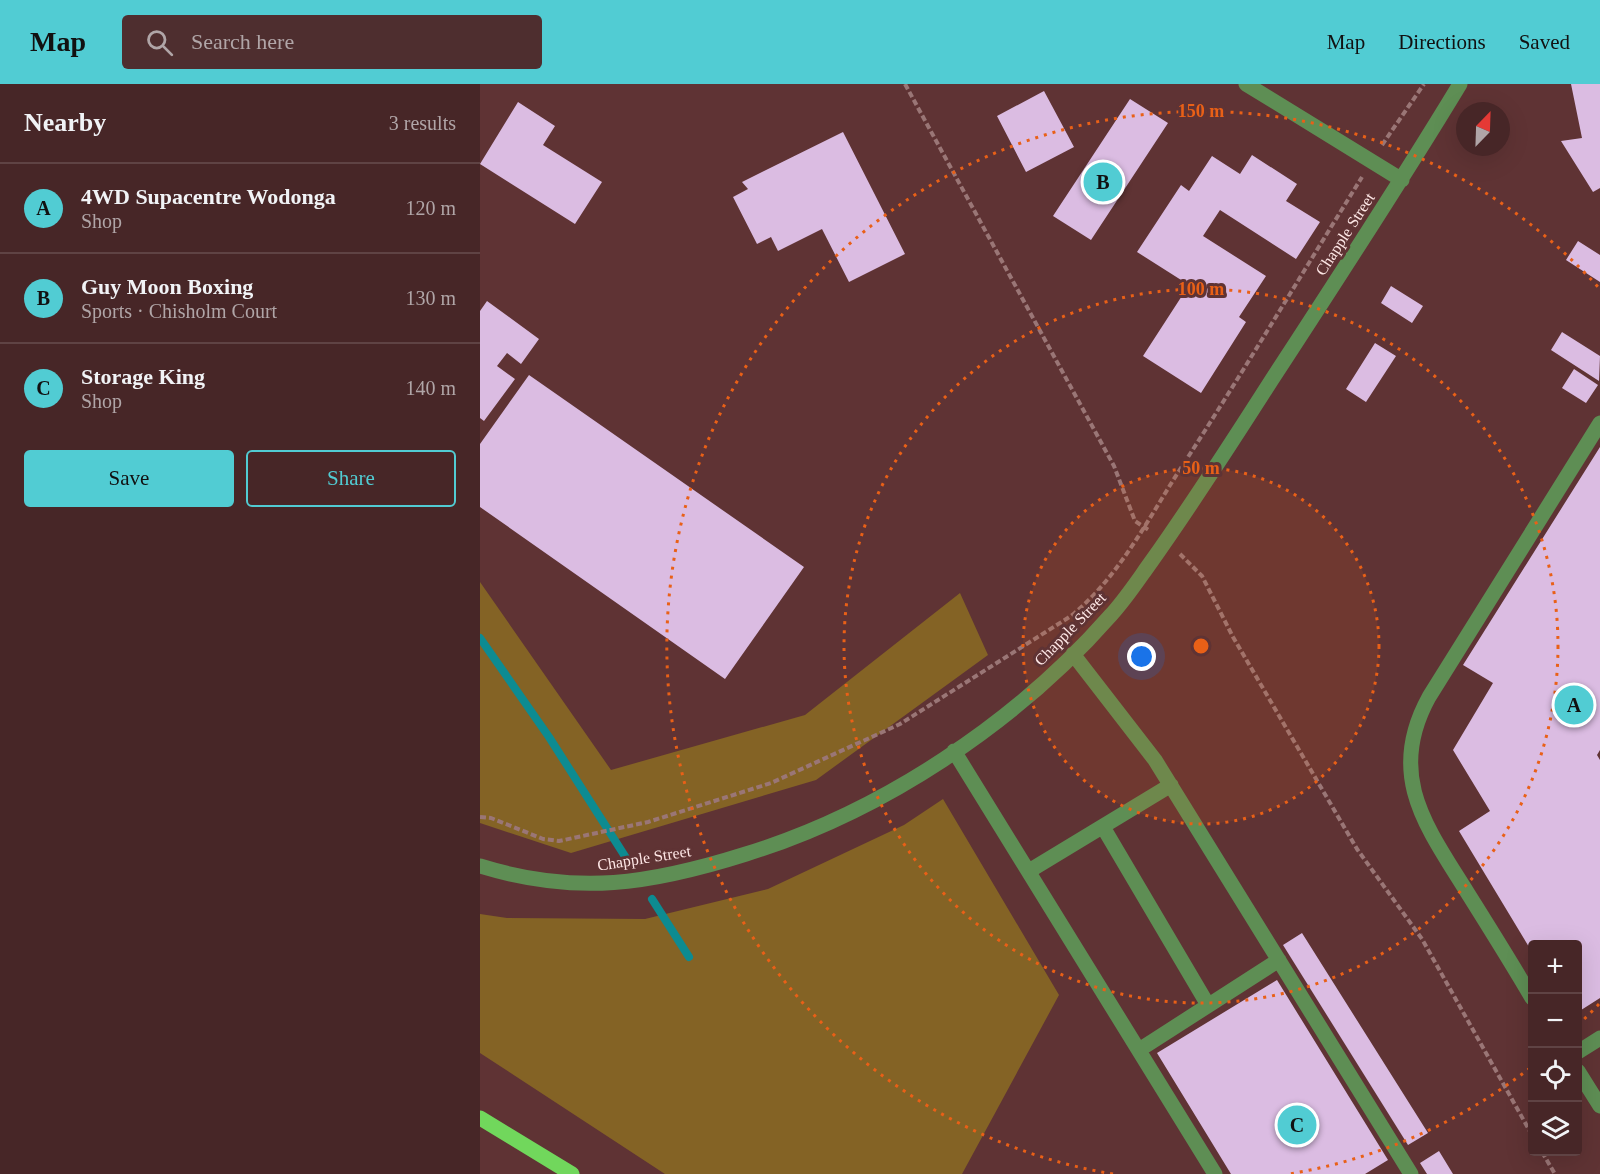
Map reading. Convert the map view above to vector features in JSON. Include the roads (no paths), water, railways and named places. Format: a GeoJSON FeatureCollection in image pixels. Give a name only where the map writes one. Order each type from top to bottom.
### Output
{"type":"FeatureCollection","features":[{"type":"Feature","properties":{"kind":"main road"},"geometry":{"type":"LineString","coordinates":[[480,1118],[572,1174]]}},
{"type":"Feature","properties":{"kind":"street"},"geometry":{"type":"LineString","coordinates":[[1246,84],[1402,180]]}},
{"type":"Feature","properties":{"kind":"street","name":"Chapple Street"},"geometry":{"type":"LineString","coordinates":[[480,866],[527,879],[594,885],[679,873],[752,852],[813,830],[903,785],[954,751],[1024,699],[1111,615],[1165,542],[1402,180],[1460,84]]}},
{"type":"Feature","properties":{"kind":"street"},"geometry":{"type":"LineString","coordinates":[[1531,994],[1422,819],[1412,777],[1412,735],[1429,697],[1600,423]]}},
{"type":"Feature","properties":{"kind":"street"},"geometry":{"type":"LineString","coordinates":[[1073,654],[1155,760],[1279,960],[1404,1171]]}},
{"type":"Feature","properties":{"kind":"street"},"geometry":{"type":"LineString","coordinates":[[954,751],[1215,1174]]}},
{"type":"Feature","properties":{"kind":"street"},"geometry":{"type":"LineString","coordinates":[[1029,871],[1171,785]]}},
{"type":"Feature","properties":{"kind":"street"},"geometry":{"type":"LineString","coordinates":[[1103,826],[1208,1005]]}},
{"type":"Feature","properties":{"kind":"street"},"geometry":{"type":"LineString","coordinates":[[1139,1050],[1279,960]]}},
{"type":"Feature","properties":{"kind":"street"},"geometry":{"type":"LineString","coordinates":[[1582,1049],[1600,1038]]}},
{"type":"Feature","properties":{"kind":"street"},"geometry":{"type":"LineString","coordinates":[[1582,1077],[1600,1106]]}},
{"type":"Feature","properties":{"kind":"waterway"},"geometry":{"type":"LineString","coordinates":[[480,638],[549,737],[628,861]]}},
{"type":"Feature","properties":{"kind":"waterway"},"geometry":{"type":"LineString","coordinates":[[652,899],[689,957]]}},
{"type":"Feature","properties":{"kind":"place","name":"Guy Moon Boxing"},"geometry":{"type":"Point","coordinates":[1103,182]}},
{"type":"Feature","properties":{"kind":"place","name":"4WD Supacentre Wodonga"},"geometry":{"type":"Point","coordinates":[1574,705]}},
{"type":"Feature","properties":{"kind":"place","name":"Storage King"},"geometry":{"type":"Point","coordinates":[1297,1125]}}]}
